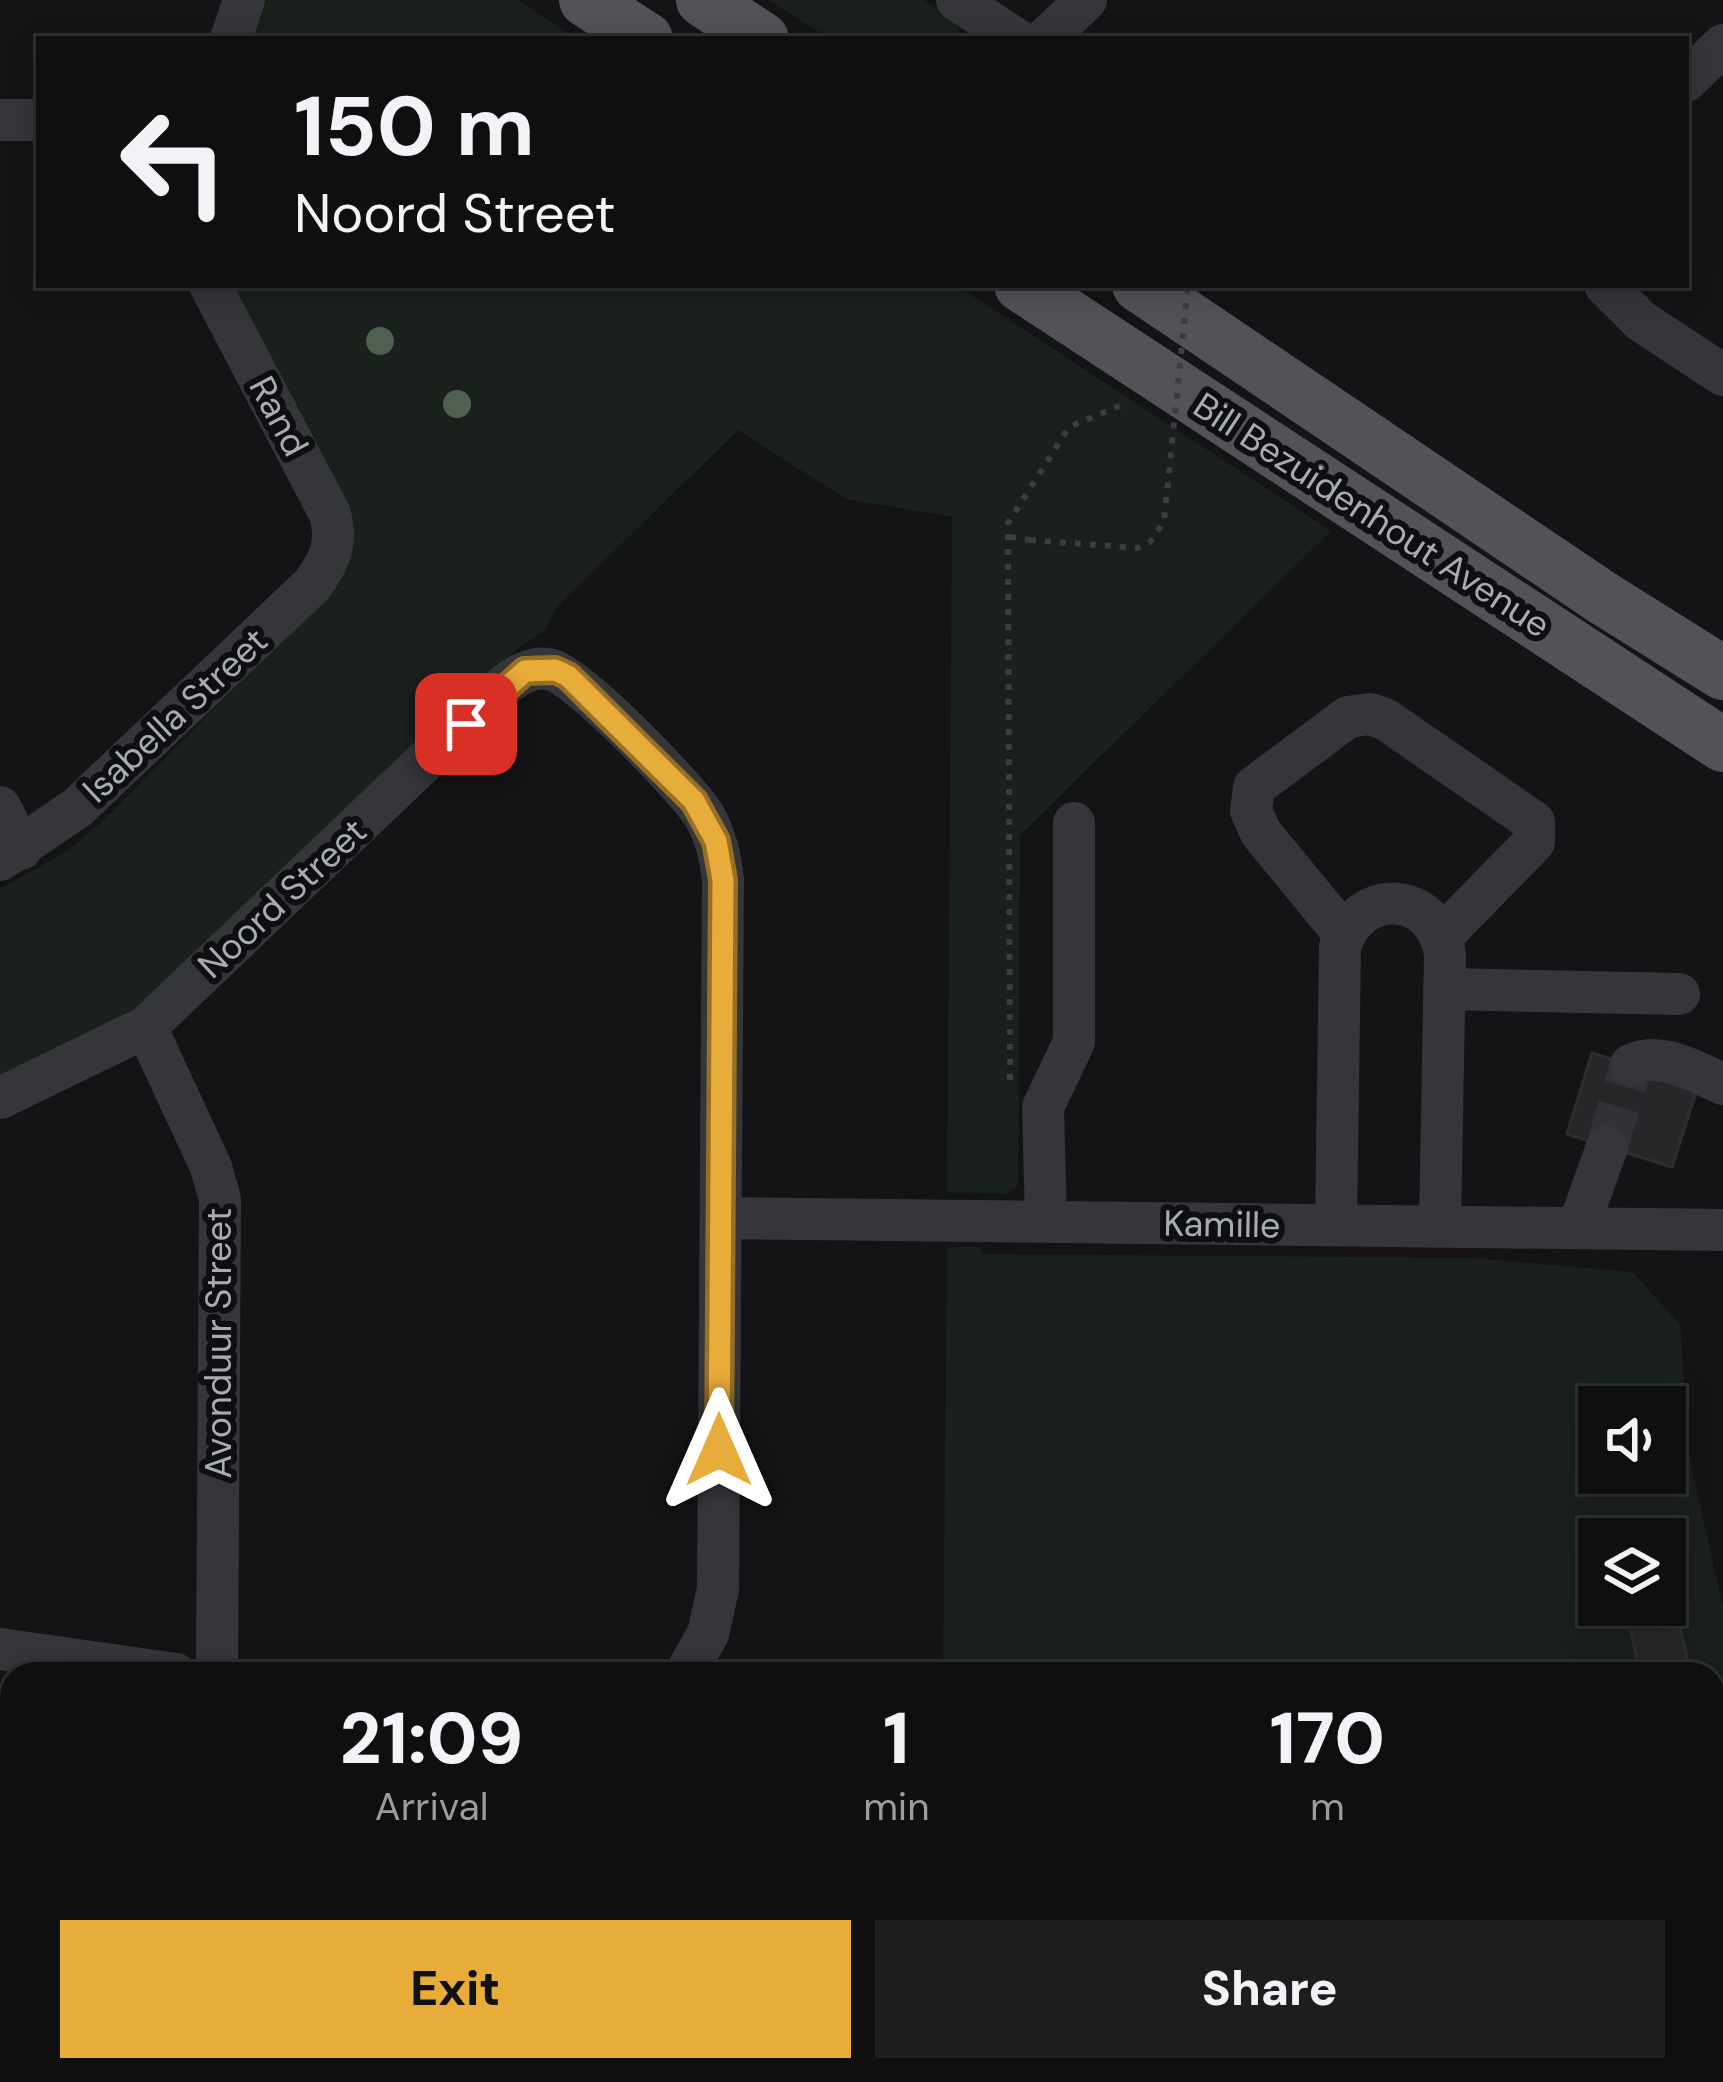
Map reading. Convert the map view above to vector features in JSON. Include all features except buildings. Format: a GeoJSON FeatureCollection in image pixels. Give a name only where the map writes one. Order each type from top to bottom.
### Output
{"type":"FeatureCollection","features":[{"type":"Feature","properties":{"kind":"main road"},"geometry":{"type":"LineString","coordinates":[[586,0],[641,36]]}},
{"type":"Feature","properties":{"kind":"main road"},"geometry":{"type":"LineString","coordinates":[[703,0],[758,36]]}},
{"type":"Feature","properties":{"kind":"main road","name":"Bill Bezuidenhout Avenue"},"geometry":{"type":"LineString","coordinates":[[1026,288],[1723,745]]}},
{"type":"Feature","properties":{"kind":"main road","name":"Bill Bezuidenhout Avenue"},"geometry":{"type":"LineString","coordinates":[[1143,288],[1723,673]]}},
{"type":"Feature","properties":{"kind":"street"},"geometry":{"type":"LineString","coordinates":[[232,36],[244,0]]}},
{"type":"Feature","properties":{"kind":"street"},"geometry":{"type":"LineString","coordinates":[[957,0],[1011,36]]}},
{"type":"Feature","properties":{"kind":"street"},"geometry":{"type":"LineString","coordinates":[[1048,36],[1086,0]]}},
{"type":"Feature","properties":{"kind":"street"},"geometry":{"type":"LineString","coordinates":[[1689,78],[1723,45]]}},
{"type":"Feature","properties":{"kind":"street"},"geometry":{"type":"LineString","coordinates":[[0,120],[36,120]]}},
{"type":"Feature","properties":{"kind":"street","name":"Rand"},"geometry":{"type":"LineString","coordinates":[[212,288],[330,514],[335,533],[332,550]]}},
{"type":"Feature","properties":{"kind":"street"},"geometry":{"type":"LineString","coordinates":[[1608,288],[1641,321],[1723,375]]}},
{"type":"Feature","properties":{"kind":"street","name":"Isabella Street"},"geometry":{"type":"LineString","coordinates":[[10,855],[77,808],[312,585],[332,550]]}},
{"type":"Feature","properties":{"kind":"street","name":"Noord Street"},"geometry":{"type":"LineString","coordinates":[[0,1097],[146,1027],[506,685],[525,671],[555,670],[580,686],[694,801],[716,841],[723,880],[721,1218]]}},
{"type":"Feature","properties":{"kind":"street"},"geometry":{"type":"LineString","coordinates":[[1344,934],[1261,833],[1251,801],[1254,787],[1348,717],[1370,714],[1385,719],[1534,822],[1534,842],[1441,937]]}},
{"type":"Feature","properties":{"kind":"street"},"geometry":{"type":"LineString","coordinates":[[0,807],[10,855]]}},
{"type":"Feature","properties":{"kind":"street"},"geometry":{"type":"LineString","coordinates":[[1046,1222],[1043,1107],[1074,1042],[1074,823]]}},
{"type":"Feature","properties":{"kind":"street"},"geometry":{"type":"LineString","coordinates":[[1336,1225],[1340,947],[1344,934],[1366,910],[1397,903],[1424,914],[1441,937],[1440,1226]]}},
{"type":"Feature","properties":{"kind":"street"},"geometry":{"type":"LineString","coordinates":[[1444,989],[1679,994]]}},
{"type":"Feature","properties":{"kind":"street","name":"Avonduur Street"},"geometry":{"type":"LineString","coordinates":[[146,1027],[212,1167],[220,1199],[217,1662]]}},
{"type":"Feature","properties":{"kind":"street"},"geometry":{"type":"LineString","coordinates":[[1631,1065],[1650,1059],[1669,1062],[1723,1084]]}},
{"type":"Feature","properties":{"kind":"street"},"geometry":{"type":"LineString","coordinates":[[1578,1228],[1607,1147]]}},
{"type":"Feature","properties":{"kind":"street"},"geometry":{"type":"LineString","coordinates":[[692,1662],[708,1634],[718,1589],[721,1218]]}},
{"type":"Feature","properties":{"kind":"street","name":"Kamille"},"geometry":{"type":"LineString","coordinates":[[721,1218],[1723,1230]]}},
{"type":"Feature","properties":{"kind":"street"},"geometry":{"type":"LineString","coordinates":[[0,1649],[92,1662]]}},
{"type":"Feature","properties":{"kind":"path"},"geometry":{"type":"LineString","coordinates":[[1009,537],[1137,548],[1158,535],[1188,288]]}},
{"type":"Feature","properties":{"kind":"path"},"geometry":{"type":"LineString","coordinates":[[1010,1080],[1008,523],[1069,427],[1142,398]]}},
{"type":"Feature","properties":{"kind":"shaded area"},"geometry":{"type":"Polygon","coordinates":[[[266,0],[517,0],[572,36],[255,36],[266,0]]]}},
{"type":"Feature","properties":{"kind":"shaded area"},"geometry":{"type":"Polygon","coordinates":[[[768,0],[924,0],[956,22],[963,36],[825,36],[768,0]]]}},
{"type":"Feature","properties":{"kind":"shaded area"},"geometry":{"type":"Polygon","coordinates":[[[235,288],[961,288],[1331,531],[1020,835],[1018,1185],[1006,1194],[947,1192],[952,517],[846,499],[738,430],[557,607],[544,631],[521,646],[172,985],[119,1018],[0,1078],[0,889],[67,851],[104,820],[337,579],[235,288]]]}},
{"type":"Feature","properties":{"kind":"shaded area"},"geometry":{"type":"Polygon","coordinates":[[[947,1247],[981,1247],[982,1254],[1473,1258],[1632,1272],[1680,1324],[1685,1386],[1578,1386],[1578,1494],[1686,1494],[1686,1406],[1690,1461],[1723,1607],[1723,1662],[943,1662],[947,1247]]]}},
{"type":"Feature","properties":{"kind":"tunnel"},"geometry":{"type":"LineString","coordinates":[[1607,1147],[1631,1065]]}},
{"type":"Feature","properties":{"kind":"route"},"geometry":{"type":"LineString","coordinates":[[466,724],[525,671],[541,668],[568,676],[694,801],[716,841],[723,880],[719,1450]]}}]}
